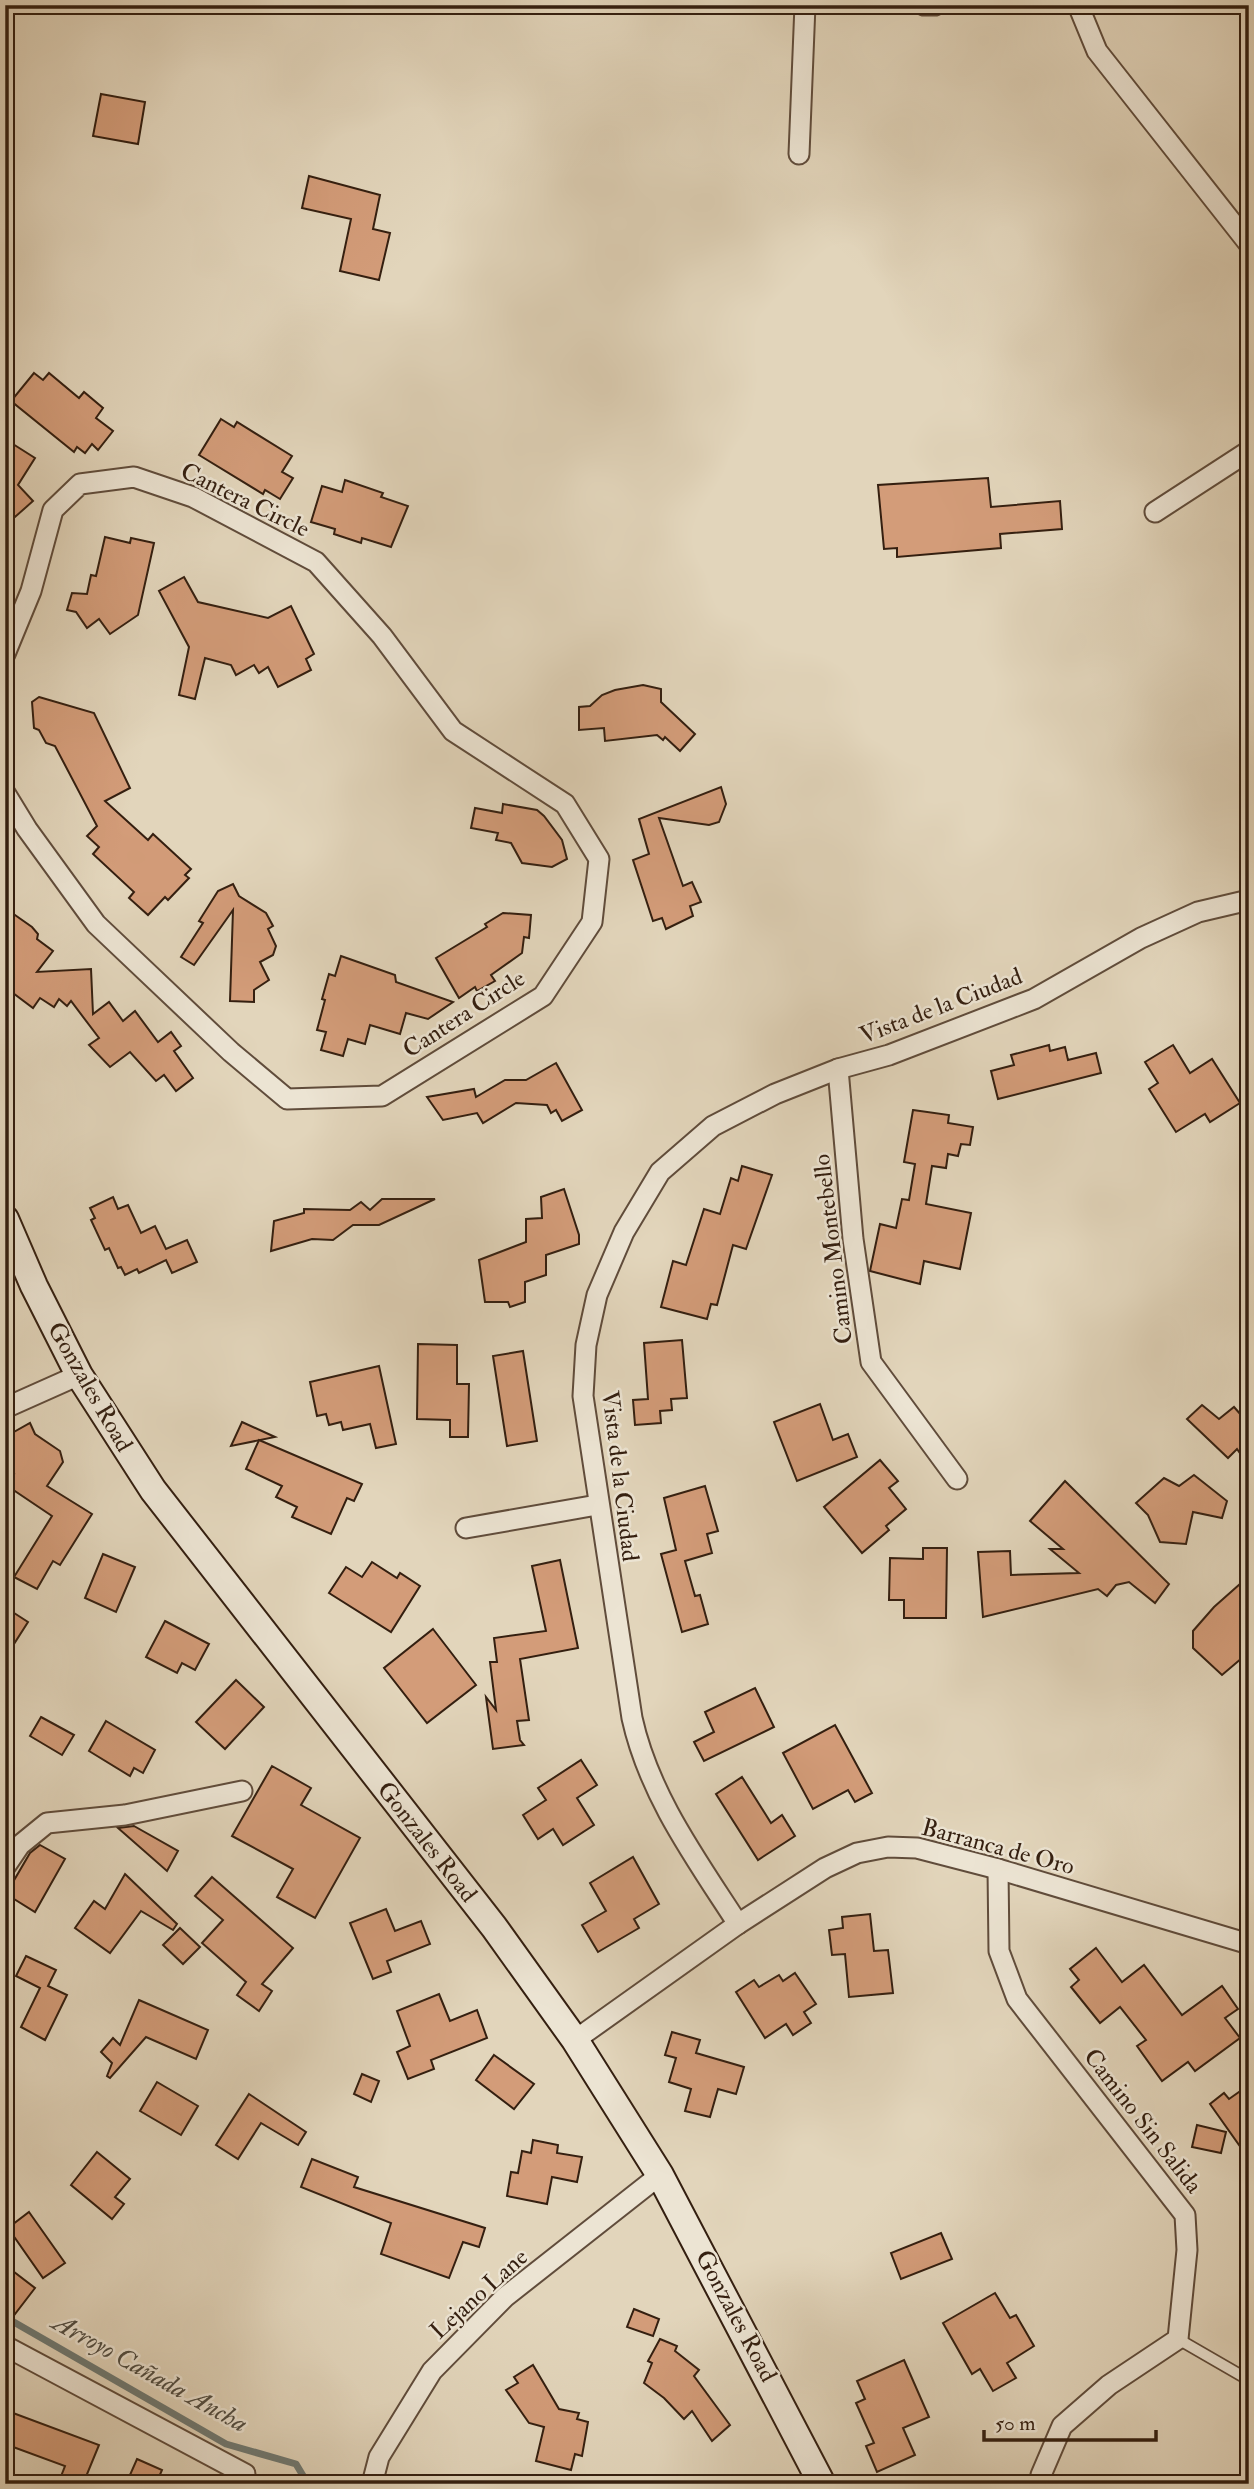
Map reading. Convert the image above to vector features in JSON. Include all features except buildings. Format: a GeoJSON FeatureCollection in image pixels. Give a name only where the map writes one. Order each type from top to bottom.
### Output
{"type":"FeatureCollection","features":[{"type":"Feature","properties":{"kind":"street"},"geometry":{"type":"LineString","coordinates":[[799,154],[805,5]]}},
{"type":"Feature","properties":{"kind":"street"},"geometry":{"type":"LineString","coordinates":[[924,5],[935,5]]}},
{"type":"Feature","properties":{"kind":"street"},"geometry":{"type":"LineString","coordinates":[[1078,5],[1097,51],[1249,244]]}},
{"type":"Feature","properties":{"kind":"street"},"geometry":{"type":"LineString","coordinates":[[1155,512],[1249,451]]}},
{"type":"Feature","properties":{"kind":"street","name":"Cantera Circle"},"geometry":{"type":"LineString","coordinates":[[5,654],[31,591],[53,510],[80,484],[134,477],[193,497],[316,562],[382,636],[453,731],[565,804],[600,859],[592,922],[543,996],[382,1096],[287,1099],[231,1052],[96,924],[27,829],[5,793]]}},
{"type":"Feature","properties":{"kind":"street","name":"Vista de la Ciudad"},"geometry":{"type":"LineString","coordinates":[[738,1924],[652,1785],[640,1755],[597,1506],[583,1396],[586,1345],[597,1295],[624,1233],[660,1172],[713,1126],[775,1094],[838,1069],[889,1055],[1034,999],[1141,937],[1198,912],[1249,900]]}},
{"type":"Feature","properties":{"kind":"street","name":"Camino Montebello"},"geometry":{"type":"LineString","coordinates":[[838,1069],[853,1239],[871,1362],[957,1479]]}},
{"type":"Feature","properties":{"kind":"street","name":"Gonzales Road"},"geometry":{"type":"LineString","coordinates":[[5,1219],[34,1286],[79,1375],[153,1490],[494,1927],[575,2040],[660,2175],[822,2484]]}},
{"type":"Feature","properties":{"kind":"street"},"geometry":{"type":"LineString","coordinates":[[5,1408],[79,1375]]}},
{"type":"Feature","properties":{"kind":"street"},"geometry":{"type":"LineString","coordinates":[[466,1528],[597,1506]]}},
{"type":"Feature","properties":{"kind":"street"},"geometry":{"type":"LineString","coordinates":[[5,1867],[20,1845],[47,1823],[125,1815],[242,1791]]}},
{"type":"Feature","properties":{"kind":"street","name":"Barranca de Oro"},"geometry":{"type":"LineString","coordinates":[[575,2040],[738,1924],[825,1868],[857,1853],[888,1847],[917,1848],[998,1869],[1249,1944]]}},
{"type":"Feature","properties":{"kind":"street","name":"Camino Sin Salida"},"geometry":{"type":"LineString","coordinates":[[998,1869],[999,1951],[1017,1999],[1185,2215],[1187,2250],[1178,2339]]}},
{"type":"Feature","properties":{"kind":"street","name":"Lejano Lane"},"geometry":{"type":"LineString","coordinates":[[372,2484],[379,2457],[432,2371],[505,2297],[660,2175]]}},
{"type":"Feature","properties":{"kind":"street"},"geometry":{"type":"LineString","coordinates":[[1041,2484],[1041,2475],[1062,2426],[1109,2385],[1178,2339]]}},
{"type":"Feature","properties":{"kind":"street"},"geometry":{"type":"LineString","coordinates":[[5,2346],[245,2474],[245,2484]]}},
{"type":"Feature","properties":{"kind":"lane"},"geometry":{"type":"LineString","coordinates":[[1178,2339],[1249,2380]]}},
{"type":"Feature","properties":{"kind":"waterway","name":"Arroyo Cañada Ancha"},"geometry":{"type":"LineString","coordinates":[[5,2317],[226,2444],[296,2464],[308,2484]]}}]}
